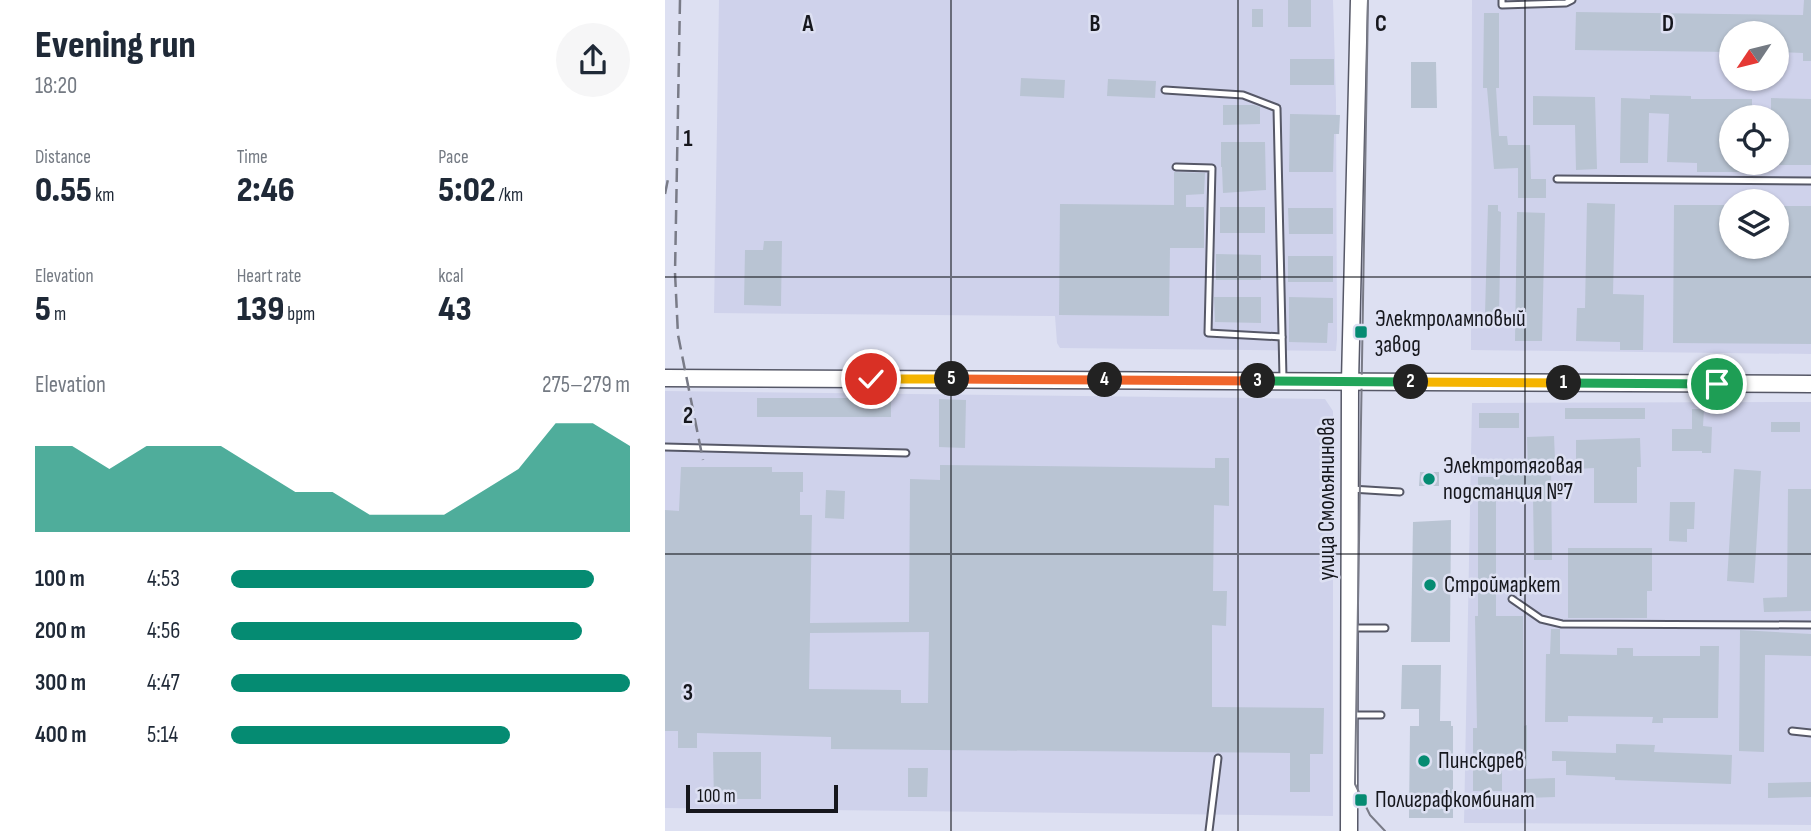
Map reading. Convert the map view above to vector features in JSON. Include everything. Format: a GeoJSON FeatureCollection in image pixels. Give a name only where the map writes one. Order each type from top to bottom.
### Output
{"type":"FeatureCollection","features":[{"type":"Feature","properties":{"kind":"street","name":"улица Смольянинова"},"geometry":{"type":"LineString","coordinates":[[1349,831],[1350,382],[1359,0]]}},
{"type":"Feature","properties":{"kind":"street"},"geometry":{"type":"LineString","coordinates":[[665,378],[1811,384]]}},
{"type":"Feature","properties":{"kind":"lane"},"geometry":{"type":"LineString","coordinates":[[1502,0],[1502,5],[1566,3],[1572,0]]}},
{"type":"Feature","properties":{"kind":"lane"},"geometry":{"type":"LineString","coordinates":[[1165,90],[1243,95],[1277,108],[1283,382]]}},
{"type":"Feature","properties":{"kind":"lane"},"geometry":{"type":"LineString","coordinates":[[1176,167],[1212,169],[1208,333],[1282,337]]}},
{"type":"Feature","properties":{"kind":"lane"},"geometry":{"type":"LineString","coordinates":[[1557,179],[1811,181]]}},
{"type":"Feature","properties":{"kind":"lane"},"geometry":{"type":"LineString","coordinates":[[665,447],[906,453]]}},
{"type":"Feature","properties":{"kind":"lane"},"geometry":{"type":"LineString","coordinates":[[1350,489],[1400,492]]}},
{"type":"Feature","properties":{"kind":"lane"},"geometry":{"type":"LineString","coordinates":[[1512,599],[1541,619],[1562,624],[1811,625]]}},
{"type":"Feature","properties":{"kind":"lane"},"geometry":{"type":"LineString","coordinates":[[1350,628],[1385,628]]}},
{"type":"Feature","properties":{"kind":"lane"},"geometry":{"type":"LineString","coordinates":[[1350,715],[1381,715]]}},
{"type":"Feature","properties":{"kind":"lane"},"geometry":{"type":"LineString","coordinates":[[1792,731],[1811,733]]}},
{"type":"Feature","properties":{"kind":"lane"},"geometry":{"type":"LineString","coordinates":[[1209,831],[1218,758]]}},
{"type":"Feature","properties":{"kind":"shaded area"},"geometry":{"type":"Polygon","coordinates":[[[719,0],[1333,0],[1336,101],[1336,351],[1060,348],[1057,343],[1055,316],[714,313],[719,0]]]}},
{"type":"Feature","properties":{"kind":"shaded area"},"geometry":{"type":"Polygon","coordinates":[[[1472,0],[1811,0],[1811,354],[1471,350],[1472,0]]]}},
{"type":"Feature","properties":{"kind":"shaded area"},"geometry":{"type":"Polygon","coordinates":[[[665,391],[1325,399],[1333,411],[1333,816],[665,808],[665,391]]]}},
{"type":"Feature","properties":{"kind":"shaded area"},"geometry":{"type":"Polygon","coordinates":[[[1811,402],[1811,825],[1464,823],[1472,403],[1811,402]]]}},
{"type":"Feature","properties":{"kind":"building"},"geometry":{"type":"Polygon","coordinates":[[[1288,0],[1311,0],[1311,27],[1288,27],[1288,0]]]}},
{"type":"Feature","properties":{"kind":"building"},"geometry":{"type":"Polygon","coordinates":[[[1804,0],[1811,0],[1811,61],[1803,61],[1803,53],[1789,52],[1789,21],[1719,21],[1719,52],[1575,50],[1576,12],[1803,15],[1804,0]]]}},
{"type":"Feature","properties":{"kind":"building"},"geometry":{"type":"Polygon","coordinates":[[[1252,9],[1263,9],[1263,27],[1252,27],[1252,9]]]}},
{"type":"Feature","properties":{"kind":"building"},"geometry":{"type":"Polygon","coordinates":[[[1484,13],[1499,13],[1499,88],[1496,88],[1499,136],[1507,136],[1508,145],[1530,145],[1531,179],[1546,179],[1546,198],[1518,198],[1518,168],[1494,169],[1487,88],[1483,88],[1484,13]]]}},
{"type":"Feature","properties":{"kind":"building"},"geometry":{"type":"Polygon","coordinates":[[[1290,59],[1334,59],[1334,85],[1290,85],[1290,59]]]}},
{"type":"Feature","properties":{"kind":"building"},"geometry":{"type":"Polygon","coordinates":[[[1411,62],[1436,62],[1437,108],[1411,108],[1411,62]]]}},
{"type":"Feature","properties":{"kind":"building"},"geometry":{"type":"Polygon","coordinates":[[[1021,78],[1065,80],[1064,98],[1020,96],[1021,78]]]}},
{"type":"Feature","properties":{"kind":"building"},"geometry":{"type":"Polygon","coordinates":[[[1108,79],[1156,81],[1155,98],[1107,96],[1108,79]]]}},
{"type":"Feature","properties":{"kind":"building"},"geometry":{"type":"Polygon","coordinates":[[[1650,95],[1691,96],[1691,99],[1752,99],[1752,105],[1719,105],[1719,172],[1697,172],[1697,163],[1667,162],[1669,114],[1649,113],[1648,163],[1620,163],[1621,98],[1650,99],[1650,95]]]}},
{"type":"Feature","properties":{"kind":"building"},"geometry":{"type":"Polygon","coordinates":[[[1533,96],[1595,97],[1597,169],[1576,170],[1575,125],[1533,125],[1533,96]]]}},
{"type":"Feature","properties":{"kind":"building"},"geometry":{"type":"Polygon","coordinates":[[[1771,98],[1811,99],[1811,165],[1789,165],[1789,105],[1771,105],[1771,98]]]}},
{"type":"Feature","properties":{"kind":"building"},"geometry":{"type":"Polygon","coordinates":[[[1223,105],[1260,107],[1260,124],[1223,125],[1223,105]]]}},
{"type":"Feature","properties":{"kind":"building"},"geometry":{"type":"Polygon","coordinates":[[[1290,114],[1340,115],[1339,134],[1334,134],[1333,172],[1289,172],[1290,114]]]}},
{"type":"Feature","properties":{"kind":"building"},"geometry":{"type":"Polygon","coordinates":[[[1221,142],[1265,142],[1266,190],[1223,193],[1221,142]]]}},
{"type":"Feature","properties":{"kind":"building"},"geometry":{"type":"Polygon","coordinates":[[[1174,172],[1205,173],[1204,194],[1186,195],[1186,207],[1204,207],[1204,248],[1170,248],[1169,316],[1059,315],[1060,204],[1174,205],[1174,172]]]}},
{"type":"Feature","properties":{"kind":"building"},"geometry":{"type":"Polygon","coordinates":[[[1587,203],[1615,204],[1613,294],[1644,295],[1643,350],[1620,350],[1620,342],[1576,341],[1577,308],[1585,308],[1587,203]]]}},
{"type":"Feature","properties":{"kind":"building"},"geometry":{"type":"Polygon","coordinates":[[[1488,205],[1498,205],[1498,211],[1501,212],[1499,316],[1485,315],[1488,205]]]}},
{"type":"Feature","properties":{"kind":"building"},"geometry":{"type":"Polygon","coordinates":[[[1674,205],[1719,205],[1719,259],[1789,259],[1789,206],[1811,206],[1811,344],[1673,343],[1674,205]]]}},
{"type":"Feature","properties":{"kind":"building"},"geometry":{"type":"Polygon","coordinates":[[[1220,207],[1265,207],[1265,233],[1220,233],[1220,207]]]}},
{"type":"Feature","properties":{"kind":"building"},"geometry":{"type":"Polygon","coordinates":[[[1288,208],[1333,208],[1333,234],[1289,234],[1288,208]]]}},
{"type":"Feature","properties":{"kind":"building"},"geometry":{"type":"Polygon","coordinates":[[[1517,212],[1545,213],[1542,341],[1515,341],[1517,212]]]}},
{"type":"Feature","properties":{"kind":"building"},"geometry":{"type":"Polygon","coordinates":[[[764,241],[782,241],[781,306],[744,305],[745,250],[763,250],[764,241]]]}},
{"type":"Feature","properties":{"kind":"building"},"geometry":{"type":"Polygon","coordinates":[[[1216,254],[1261,255],[1261,280],[1216,280],[1216,254]]]}},
{"type":"Feature","properties":{"kind":"building"},"geometry":{"type":"Polygon","coordinates":[[[1288,256],[1333,256],[1333,282],[1288,282],[1288,256]]]}},
{"type":"Feature","properties":{"kind":"building"},"geometry":{"type":"Polygon","coordinates":[[[1214,297],[1261,297],[1261,323],[1215,322],[1214,297]]]}},
{"type":"Feature","properties":{"kind":"building"},"geometry":{"type":"Polygon","coordinates":[[[1289,297],[1333,298],[1333,323],[1328,323],[1327,343],[1289,342],[1289,297]]]}},
{"type":"Feature","properties":{"kind":"building"},"geometry":{"type":"Polygon","coordinates":[[[757,398],[891,398],[891,417],[757,417],[757,398]]]}},
{"type":"Feature","properties":{"kind":"building"},"geometry":{"type":"Polygon","coordinates":[[[939,399],[966,400],[965,448],[939,447],[939,399]]]}},
{"type":"Feature","properties":{"kind":"building"},"geometry":{"type":"Polygon","coordinates":[[[1565,408],[1645,408],[1645,419],[1565,419],[1565,408]]]}},
{"type":"Feature","properties":{"kind":"building"},"geometry":{"type":"Polygon","coordinates":[[[1692,409],[1704,409],[1703,426],[1712,427],[1711,453],[1672,451],[1672,429],[1692,429],[1692,409]]]}},
{"type":"Feature","properties":{"kind":"building"},"geometry":{"type":"Polygon","coordinates":[[[1479,413],[1519,413],[1519,428],[1479,428],[1479,413]]]}},
{"type":"Feature","properties":{"kind":"building"},"geometry":{"type":"Polygon","coordinates":[[[1771,422],[1800,422],[1800,432],[1771,432],[1771,422]]]}},
{"type":"Feature","properties":{"kind":"building"},"geometry":{"type":"Polygon","coordinates":[[[1554,436],[1555,460],[1551,460],[1552,560],[1534,560],[1533,497],[1526,489],[1496,489],[1496,616],[1523,616],[1527,766],[1502,767],[1502,791],[1473,791],[1473,728],[1477,728],[1475,616],[1478,616],[1478,477],[1528,474],[1527,437],[1554,436]]]}},
{"type":"Feature","properties":{"kind":"building"},"geometry":{"type":"Polygon","coordinates":[[[1640,438],[1641,467],[1637,467],[1637,503],[1594,503],[1594,468],[1576,469],[1576,440],[1640,438]]]}},
{"type":"Feature","properties":{"kind":"building"},"geometry":{"type":"Polygon","coordinates":[[[1215,458],[1229,458],[1229,506],[1214,505],[1213,591],[1227,591],[1226,626],[1212,625],[1212,707],[1324,708],[1323,754],[1310,754],[1310,792],[1290,792],[1290,753],[831,749],[831,737],[697,733],[697,748],[678,748],[678,731],[665,731],[665,510],[679,511],[681,467],[772,467],[772,472],[803,472],[800,515],[812,515],[810,623],[909,622],[910,479],[940,480],[940,465],[1215,468],[1215,458]],[[929,632],[810,633],[809,689],[901,690],[901,703],[928,703],[929,632]]]}},
{"type":"Feature","properties":{"kind":"building"},"geometry":{"type":"Polygon","coordinates":[[[1734,469],[1761,471],[1754,583],[1727,581],[1734,469]]]}},
{"type":"Feature","properties":{"kind":"building","name":"Электротяговая подстанция №7"},"geometry":{"type":"Polygon","coordinates":[[[1420,472],[1439,472],[1439,486],[1419,486],[1420,472]]]}},
{"type":"Feature","properties":{"kind":"building"},"geometry":{"type":"Polygon","coordinates":[[[1788,489],[1811,489],[1811,611],[1764,612],[1763,598],[1787,597],[1788,489]]]}},
{"type":"Feature","properties":{"kind":"building"},"geometry":{"type":"Polygon","coordinates":[[[826,490],[845,491],[844,519],[825,518],[826,490]]]}},
{"type":"Feature","properties":{"kind":"building"},"geometry":{"type":"Polygon","coordinates":[[[1670,502],[1695,502],[1694,529],[1687,529],[1687,542],[1669,541],[1670,502]]]}},
{"type":"Feature","properties":{"kind":"building"},"geometry":{"type":"Polygon","coordinates":[[[1451,520],[1450,642],[1411,642],[1413,522],[1451,520]]]}},
{"type":"Feature","properties":{"kind":"building"},"geometry":{"type":"Polygon","coordinates":[[[1568,548],[1652,548],[1652,591],[1647,591],[1647,618],[1568,618],[1568,548]]]}},
{"type":"Feature","properties":{"kind":"building"},"geometry":{"type":"Polygon","coordinates":[[[1551,629],[1560,629],[1560,654],[1617,655],[1617,648],[1633,648],[1633,656],[1700,656],[1700,646],[1719,646],[1718,718],[1663,718],[1663,723],[1652,723],[1653,717],[1568,716],[1568,722],[1545,722],[1546,654],[1550,654],[1551,629]]]}},
{"type":"Feature","properties":{"kind":"building"},"geometry":{"type":"Polygon","coordinates":[[[1740,630],[1811,634],[1811,656],[1765,655],[1764,752],[1739,751],[1740,630]]]}},
{"type":"Feature","properties":{"kind":"building"},"geometry":{"type":"Polygon","coordinates":[[[1402,665],[1441,665],[1440,721],[1451,721],[1453,726],[1453,818],[1409,818],[1410,726],[1419,726],[1419,709],[1401,709],[1402,665]]]}},
{"type":"Feature","properties":{"kind":"building"},"geometry":{"type":"Polygon","coordinates":[[[1616,744],[1655,745],[1654,752],[1732,755],[1731,784],[1615,780],[1615,777],[1566,775],[1566,761],[1552,761],[1552,751],[1616,753],[1616,744]]]}},
{"type":"Feature","properties":{"kind":"building"},"geometry":{"type":"Polygon","coordinates":[[[713,752],[761,752],[761,799],[714,799],[713,752]]]}},
{"type":"Feature","properties":{"kind":"building"},"geometry":{"type":"Polygon","coordinates":[[[908,768],[928,768],[927,797],[908,797],[908,768]]]}},
{"type":"Feature","properties":{"kind":"building"},"geometry":{"type":"Polygon","coordinates":[[[1555,778],[1555,797],[1526,798],[1526,779],[1555,778]]]}},
{"type":"Feature","properties":{"kind":"building"},"geometry":{"type":"Polygon","coordinates":[[[1811,782],[1811,797],[1768,798],[1768,783],[1811,782]]]}},
{"type":"Feature","properties":{"kind":"tram line"},"geometry":{"type":"LineString","coordinates":[[1368,0],[1355,784],[1370,815],[1385,831]]}},
{"type":"Feature","properties":{"kind":"railway"},"geometry":{"type":"LineString","coordinates":[[680,0],[675,273],[678,335],[703,460]]}},
{"type":"Feature","properties":{"kind":"railway"},"geometry":{"type":"LineString","coordinates":[[665,194],[668,179]]}},
{"type":"Feature","properties":{"kind":"place","name":"Электроламповый завод"},"geometry":{"type":"Point","coordinates":[1361,332]}},
{"type":"Feature","properties":{"kind":"place","name":"Электротяговая подстанция №7"},"geometry":{"type":"Point","coordinates":[1429,479]}},
{"type":"Feature","properties":{"kind":"place","name":"Строймаркет"},"geometry":{"type":"Point","coordinates":[1430,585]}},
{"type":"Feature","properties":{"kind":"place","name":"Пинскдрев"},"geometry":{"type":"Point","coordinates":[1424,761]}},
{"type":"Feature","properties":{"kind":"place","name":"Полиграфкомбинат"},"geometry":{"type":"Point","coordinates":[1361,800]}},
{"type":"Feature","properties":{"kind":"route"},"geometry":{"type":"LineString","coordinates":[[871,379],[1717,384]]}}]}
